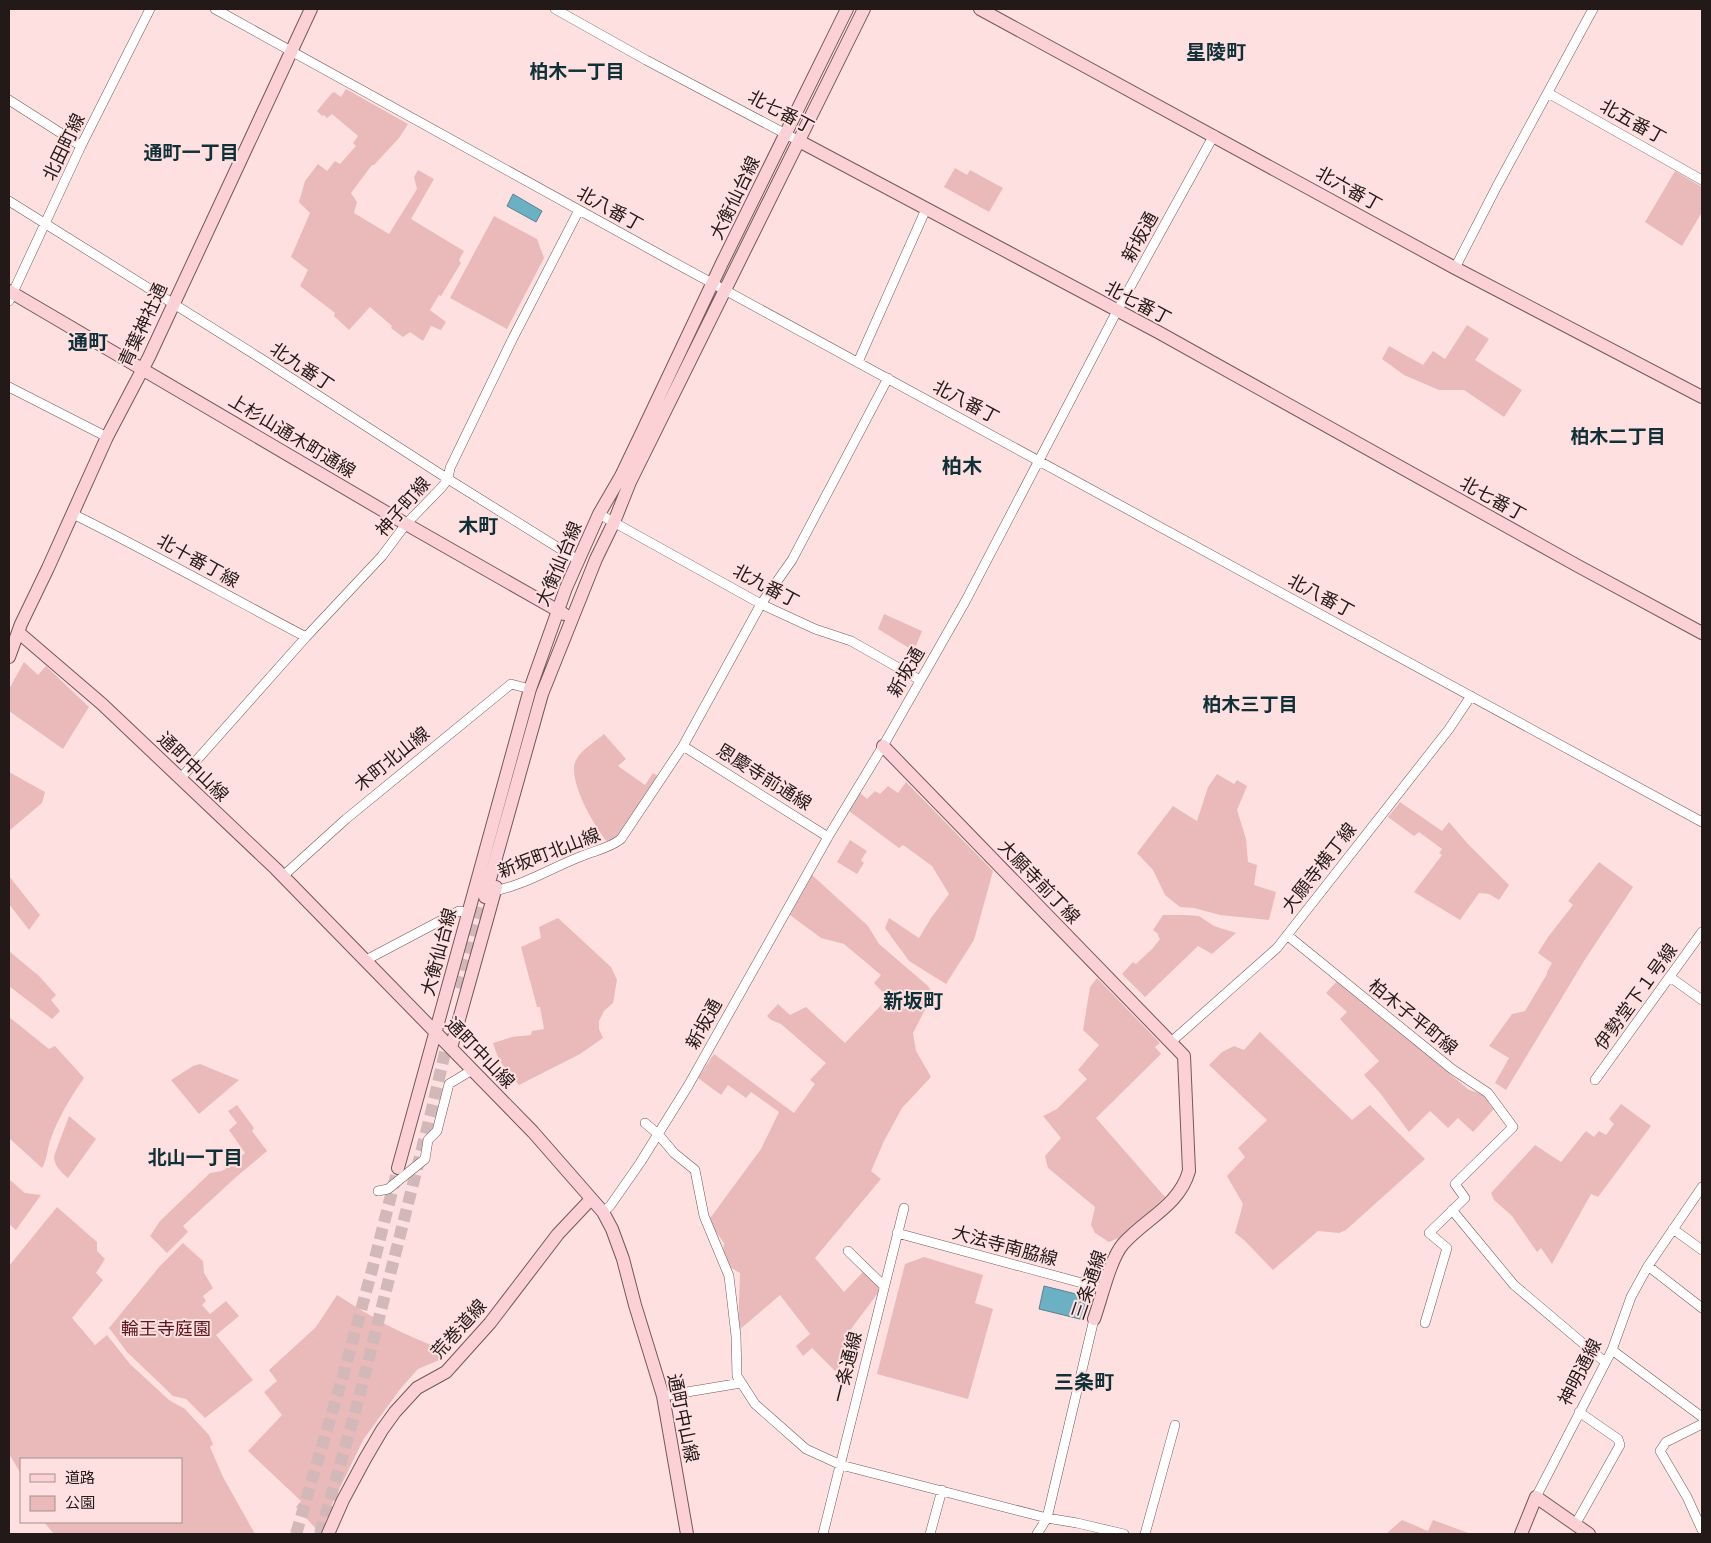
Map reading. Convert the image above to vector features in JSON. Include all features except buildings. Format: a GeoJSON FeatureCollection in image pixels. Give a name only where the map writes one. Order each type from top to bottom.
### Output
{"type":"FeatureCollection","features":[{"type":"Feature","properties":{"kind":"street","name":"北田町線"},"geometry":{"type":"LineString","coordinates":[[10,295],[81,146],[150,9]]}},
{"type":"Feature","properties":{"kind":"street","name":"北八番丁"},"geometry":{"type":"LineString","coordinates":[[215,9],[713,284],[1702,822]]}},
{"type":"Feature","properties":{"kind":"street","name":"青葉神社通"},"geometry":{"type":"LineString","coordinates":[[9,657],[18,632],[107,437],[143,369],[311,9]]}},
{"type":"Feature","properties":{"kind":"street","name":"北七番丁"},"geometry":{"type":"LineString","coordinates":[[555,9],[651,63],[1117,311],[1702,633]]}},
{"type":"Feature","properties":{"kind":"street","name":"大衡仙台線"},"geometry":{"type":"LineString","coordinates":[[398,1168],[530,689],[558,610],[599,514],[632,452],[847,9]]}},
{"type":"Feature","properties":{"kind":"street","name":"大衡仙台線"},"geometry":{"type":"LineString","coordinates":[[451,1048],[490,894],[563,643],[572,618],[630,482],[864,9]]}},
{"type":"Feature","properties":{"kind":"street","name":"北六番丁"},"geometry":{"type":"LineString","coordinates":[[980,9],[1455,268],[1702,397]]}},
{"type":"Feature","properties":{"kind":"street"},"geometry":{"type":"LineString","coordinates":[[1455,268],[1593,9]]}},
{"type":"Feature","properties":{"kind":"street","name":"北五番丁"},"geometry":{"type":"LineString","coordinates":[[1548,93],[1702,180]]}},
{"type":"Feature","properties":{"kind":"street"},"geometry":{"type":"LineString","coordinates":[[9,100],[81,146]]}},
{"type":"Feature","properties":{"kind":"street","name":"新坂通"},"geometry":{"type":"LineString","coordinates":[[603,1212],[610,1206],[640,1163],[688,1086],[828,837],[883,746],[985,565],[1117,311],[1214,135]]}},
{"type":"Feature","properties":{"kind":"street","name":"北九番丁"},"geometry":{"type":"LineString","coordinates":[[9,201],[578,560]]}},
{"type":"Feature","properties":{"kind":"street"},"geometry":{"type":"LineString","coordinates":[[858,362],[926,209]]}},
{"type":"Feature","properties":{"kind":"street","name":"神子町線"},"geometry":{"type":"LineString","coordinates":[[180,779],[382,556],[406,524],[448,479],[450,468],[474,416],[580,210]]}},
{"type":"Feature","properties":{"kind":"street","name":"上杉山通木町通線"},"geometry":{"type":"LineString","coordinates":[[10,295],[143,369],[406,524],[572,618]]}},
{"type":"Feature","properties":{"kind":"street","name":"新坂町北山線"},"geometry":{"type":"LineString","coordinates":[[490,894],[512,887],[584,855],[612,846],[621,839],[682,746],[761,604],[792,560],[888,378]]}},
{"type":"Feature","properties":{"kind":"street"},"geometry":{"type":"LineString","coordinates":[[9,387],[107,437]]}},
{"type":"Feature","properties":{"kind":"street","name":"北十番丁線"},"geometry":{"type":"LineString","coordinates":[[73,514],[150,552],[306,638]]}},
{"type":"Feature","properties":{"kind":"street","name":"北九番丁"},"geometry":{"type":"LineString","coordinates":[[599,514],[761,604],[815,629],[852,641],[920,680]]}},
{"type":"Feature","properties":{"kind":"street","name":"通町中山線"},"geometry":{"type":"LineString","coordinates":[[18,632],[102,704],[283,876],[533,1132],[603,1212],[612,1229],[623,1259],[634,1305],[663,1396],[687,1534]]}},
{"type":"Feature","properties":{"kind":"street","name":"木町北山線"},"geometry":{"type":"LineString","coordinates":[[283,876],[353,813],[511,684],[530,689]]}},
{"type":"Feature","properties":{"kind":"street","name":"大願寺横丁線"},"geometry":{"type":"LineString","coordinates":[[1172,1042],[1277,948],[1450,729],[1471,696]]}},
{"type":"Feature","properties":{"kind":"street","name":"恩慶寺前通線"},"geometry":{"type":"LineString","coordinates":[[682,746],[828,837]]}},
{"type":"Feature","properties":{"kind":"street","name":"大願寺前丁線"},"geometry":{"type":"LineString","coordinates":[[883,746],[1172,1042]]}},
{"type":"Feature","properties":{"kind":"street"},"geometry":{"type":"LineString","coordinates":[[366,960],[459,911],[468,912]]}},
{"type":"Feature","properties":{"kind":"street","name":"伊勢堂下１号線"},"geometry":{"type":"LineString","coordinates":[[1595,1080],[1702,932]]}},
{"type":"Feature","properties":{"kind":"street","name":"柏木子平町線"},"geometry":{"type":"LineString","coordinates":[[1287,936],[1452,1070],[1488,1093],[1513,1127],[1455,1184],[1465,1198],[1452,1210]]}},
{"type":"Feature","properties":{"kind":"street"},"geometry":{"type":"LineString","coordinates":[[1670,976],[1702,1000]]}},
{"type":"Feature","properties":{"kind":"street","name":"三条通線"},"geometry":{"type":"LineString","coordinates":[[1037,1534],[1047,1518],[1094,1320],[1116,1258],[1123,1244],[1178,1195],[1185,1183],[1189,1170],[1184,1056],[1172,1042]]}},
{"type":"Feature","properties":{"kind":"street"},"geometry":{"type":"LineString","coordinates":[[378,1191],[388,1190],[425,1159],[428,1140],[437,1131],[450,1084],[472,1070]]}},
{"type":"Feature","properties":{"kind":"street"},"geometry":{"type":"LineString","coordinates":[[644,1123],[658,1134],[674,1153],[695,1170],[704,1216],[730,1276],[736,1336],[737,1376],[755,1404],[806,1449],[841,1465],[1047,1518],[1124,1534]]}},
{"type":"Feature","properties":{"kind":"street","name":"神明通線"},"geometry":{"type":"LineString","coordinates":[[1521,1534],[1536,1497],[1612,1350],[1631,1297],[1648,1266],[1702,1187]]}},
{"type":"Feature","properties":{"kind":"street","name":"荒巻道線"},"geometry":{"type":"LineString","coordinates":[[328,1534],[343,1500],[365,1459],[382,1430],[400,1406],[417,1388],[446,1372],[490,1323],[558,1234],[591,1199]]}},
{"type":"Feature","properties":{"kind":"street","name":"一条通線"},"geometry":{"type":"LineString","coordinates":[[823,1534],[904,1208]]}},
{"type":"Feature","properties":{"kind":"street"},"geometry":{"type":"LineString","coordinates":[[1425,1323],[1447,1248],[1429,1233],[1452,1210],[1514,1285],[1605,1362]]}},
{"type":"Feature","properties":{"kind":"street"},"geometry":{"type":"LineString","coordinates":[[1673,1229],[1702,1250]]}},
{"type":"Feature","properties":{"kind":"street","name":"大法寺南脇線"},"geometry":{"type":"LineString","coordinates":[[897,1234],[1104,1289]]}},
{"type":"Feature","properties":{"kind":"street"},"geometry":{"type":"LineString","coordinates":[[848,1251],[884,1286]]}},
{"type":"Feature","properties":{"kind":"street"},"geometry":{"type":"LineString","coordinates":[[1648,1266],[1702,1308]]}},
{"type":"Feature","properties":{"kind":"street"},"geometry":{"type":"LineString","coordinates":[[1612,1350],[1702,1417]]}},
{"type":"Feature","properties":{"kind":"street"},"geometry":{"type":"LineString","coordinates":[[663,1396],[741,1383]]}},
{"type":"Feature","properties":{"kind":"street"},"geometry":{"type":"LineString","coordinates":[[1575,1525],[1620,1445],[1618,1439],[1579,1412]]}},
{"type":"Feature","properties":{"kind":"street"},"geometry":{"type":"LineString","coordinates":[[1702,1424],[1666,1442],[1660,1452],[1687,1497],[1702,1530]]}},
{"type":"Feature","properties":{"kind":"street"},"geometry":{"type":"LineString","coordinates":[[1145,1534],[1175,1425]]}},
{"type":"Feature","properties":{"kind":"street"},"geometry":{"type":"LineString","coordinates":[[930,1534],[942,1490]]}},
{"type":"Feature","properties":{"kind":"street"},"geometry":{"type":"LineString","coordinates":[[1536,1497],[1589,1534]]}},
{"type":"Feature","properties":{"kind":"green space"},"geometry":{"type":"Polygon","coordinates":[[[346,89],[408,124],[399,138],[372,165],[351,193],[357,202],[354,213],[389,234],[417,189],[414,177],[418,170],[434,179],[411,219],[464,251],[459,260],[461,263],[430,310],[446,322],[441,330],[431,326],[423,341],[410,332],[403,337],[370,307],[349,330],[334,316],[335,313],[300,286],[308,270],[291,257],[310,213],[299,202],[305,181],[318,164],[327,171],[335,161],[340,164],[356,146],[353,143],[358,136],[332,114],[327,118],[317,111],[332,93],[334,92],[341,97],[346,89]]]}},
{"type":"Feature","properties":{"kind":"green space"},"geometry":{"type":"Polygon","coordinates":[[[955,168],[967,175],[970,170],[1003,188],[989,212],[944,187],[955,168]]]}},
{"type":"Feature","properties":{"kind":"green space"},"geometry":{"type":"Polygon","coordinates":[[[1675,171],[1702,187],[1702,212],[1682,246],[1645,222],[1675,171]]]}},
{"type":"Feature","properties":{"kind":"green space"},"geometry":{"type":"Polygon","coordinates":[[[494,216],[537,239],[544,258],[507,329],[450,298],[494,216]]]}},
{"type":"Feature","properties":{"kind":"green space"},"geometry":{"type":"Polygon","coordinates":[[[1467,325],[1489,339],[1475,360],[1522,390],[1504,417],[1464,390],[1439,390],[1404,375],[1382,359],[1389,346],[1423,365],[1433,351],[1445,359],[1467,325]]]}},
{"type":"Feature","properties":{"kind":"green space"},"geometry":{"type":"Polygon","coordinates":[[[884,614],[922,631],[914,651],[878,629],[884,614]]]}},
{"type":"Feature","properties":{"kind":"green space"},"geometry":{"type":"Polygon","coordinates":[[[24,662],[38,675],[46,666],[89,707],[63,749],[9,711],[9,689],[24,662]]]}},
{"type":"Feature","properties":{"kind":"green space"},"geometry":{"type":"Polygon","coordinates":[[[604,734],[626,759],[618,766],[645,785],[653,773],[659,777],[620,836],[609,844],[597,828],[584,804],[575,779],[574,768],[576,760],[581,753],[604,734]]]}},
{"type":"Feature","properties":{"kind":"green space"},"geometry":{"type":"Polygon","coordinates":[[[9,772],[45,792],[42,803],[9,831],[9,772]]]}},
{"type":"Feature","properties":{"kind":"green space"},"geometry":{"type":"Polygon","coordinates":[[[1217,774],[1234,784],[1237,780],[1247,786],[1237,810],[1246,839],[1248,862],[1257,865],[1254,885],[1276,892],[1269,920],[1220,915],[1194,908],[1180,907],[1165,895],[1153,870],[1137,853],[1173,806],[1197,821],[1208,787],[1217,774]]]}},
{"type":"Feature","properties":{"kind":"green space"},"geometry":{"type":"Polygon","coordinates":[[[906,782],[993,871],[974,940],[946,984],[909,961],[885,928],[889,918],[919,938],[949,894],[932,866],[903,845],[899,848],[849,811],[860,793],[867,799],[875,791],[880,794],[888,786],[898,793],[906,782]]]}},
{"type":"Feature","properties":{"kind":"green space"},"geometry":{"type":"Polygon","coordinates":[[[1400,802],[1442,831],[1449,822],[1509,885],[1499,900],[1489,894],[1479,893],[1460,920],[1414,892],[1442,855],[1439,853],[1442,849],[1419,832],[1414,836],[1388,817],[1400,802]]]}},
{"type":"Feature","properties":{"kind":"green space"},"geometry":{"type":"Polygon","coordinates":[[[850,840],[867,851],[861,860],[864,863],[857,874],[837,862],[850,840]]]}},
{"type":"Feature","properties":{"kind":"green space"},"geometry":{"type":"Polygon","coordinates":[[[1599,862],[1633,887],[1584,961],[1506,1090],[1495,1083],[1509,1058],[1489,1046],[1512,1014],[1525,1011],[1552,963],[1538,953],[1573,905],[1568,901],[1599,862]]]}},
{"type":"Feature","properties":{"kind":"green space"},"geometry":{"type":"Polygon","coordinates":[[[812,875],[868,926],[879,944],[928,986],[933,994],[913,1033],[916,1051],[931,1077],[902,1108],[884,1141],[871,1171],[881,1179],[815,1258],[844,1292],[863,1272],[881,1289],[845,1337],[852,1343],[847,1360],[835,1371],[812,1348],[803,1356],[796,1346],[810,1334],[780,1295],[738,1331],[740,1273],[728,1266],[723,1251],[724,1243],[708,1221],[761,1149],[779,1112],[751,1092],[746,1098],[728,1085],[721,1095],[698,1078],[714,1054],[794,1113],[815,1084],[810,1080],[826,1063],[781,1024],[767,1016],[778,1004],[790,1015],[806,1007],[845,1043],[888,998],[874,983],[881,975],[844,944],[821,938],[790,915],[812,875]]]}},
{"type":"Feature","properties":{"kind":"green space"},"geometry":{"type":"Polygon","coordinates":[[[9,876],[40,915],[29,930],[9,904],[9,876]]]}},
{"type":"Feature","properties":{"kind":"green space"},"geometry":{"type":"Polygon","coordinates":[[[1163,915],[1199,916],[1214,926],[1236,933],[1212,954],[1198,946],[1145,997],[1122,974],[1133,962],[1136,964],[1160,939],[1153,930],[1163,915]]]}},
{"type":"Feature","properties":{"kind":"green space"},"geometry":{"type":"Polygon","coordinates":[[[558,918],[611,967],[617,980],[613,1003],[604,1011],[599,1021],[599,1029],[603,1038],[580,1054],[519,1085],[503,1066],[493,1043],[512,1037],[531,1035],[532,1031],[544,1029],[540,1007],[537,1007],[521,947],[541,938],[539,927],[558,918]]]}},
{"type":"Feature","properties":{"kind":"green space"},"geometry":{"type":"Polygon","coordinates":[[[9,951],[39,976],[56,995],[51,1000],[60,1011],[52,1019],[9,986],[9,951]]]}},
{"type":"Feature","properties":{"kind":"green space"},"geometry":{"type":"Polygon","coordinates":[[[1097,978],[1160,1043],[1155,1047],[1161,1054],[1096,1118],[1165,1197],[1121,1237],[1109,1242],[1095,1233],[1091,1225],[1095,1207],[1048,1168],[1045,1156],[1061,1138],[1043,1116],[1057,1109],[1087,1079],[1078,1070],[1099,1045],[1083,1030],[1090,987],[1097,978]]]}},
{"type":"Feature","properties":{"kind":"green space"},"geometry":{"type":"Polygon","coordinates":[[[1338,980],[1469,1090],[1486,1095],[1494,1109],[1473,1132],[1458,1118],[1448,1128],[1430,1111],[1409,1132],[1364,1075],[1379,1061],[1340,1019],[1347,1012],[1326,993],[1338,980]]]}},
{"type":"Feature","properties":{"kind":"green space"},"geometry":{"type":"Polygon","coordinates":[[[9,1017],[49,1049],[55,1046],[84,1078],[57,1124],[42,1168],[9,1138],[9,1017]]]}},
{"type":"Feature","properties":{"kind":"green space"},"geometry":{"type":"Polygon","coordinates":[[[1260,1032],[1352,1120],[1370,1105],[1425,1159],[1346,1230],[1339,1233],[1318,1231],[1273,1270],[1235,1233],[1243,1204],[1227,1176],[1245,1157],[1238,1148],[1267,1120],[1209,1065],[1222,1052],[1234,1046],[1244,1050],[1260,1032]]]}},
{"type":"Feature","properties":{"kind":"green space"},"geometry":{"type":"Polygon","coordinates":[[[200,1064],[239,1080],[199,1114],[171,1080],[193,1066],[200,1064]]]}},
{"type":"Feature","properties":{"kind":"green space"},"geometry":{"type":"Polygon","coordinates":[[[1621,1104],[1651,1126],[1598,1197],[1591,1194],[1552,1264],[1541,1248],[1537,1252],[1512,1216],[1494,1200],[1491,1193],[1535,1145],[1561,1162],[1586,1131],[1594,1137],[1599,1131],[1606,1135],[1614,1124],[1609,1119],[1621,1104]]]}},
{"type":"Feature","properties":{"kind":"green space"},"geometry":{"type":"Polygon","coordinates":[[[237,1105],[254,1128],[252,1131],[267,1151],[183,1226],[188,1232],[167,1253],[150,1236],[160,1221],[210,1173],[222,1171],[245,1153],[229,1130],[237,1123],[228,1111],[237,1105]]]}},
{"type":"Feature","properties":{"kind":"green space"},"geometry":{"type":"Polygon","coordinates":[[[69,1116],[96,1139],[68,1178],[60,1171],[54,1156],[69,1116]]]}},
{"type":"Feature","properties":{"kind":"green space"},"geometry":{"type":"Polygon","coordinates":[[[9,1179],[25,1193],[41,1195],[16,1230],[9,1224],[9,1179]]]}},
{"type":"Feature","properties":{"kind":"green space"},"geometry":{"type":"Polygon","coordinates":[[[57,1207],[97,1242],[97,1251],[105,1259],[96,1273],[103,1280],[72,1318],[95,1345],[107,1335],[130,1364],[169,1400],[185,1409],[209,1435],[213,1444],[210,1447],[223,1477],[255,1534],[54,1534],[45,1523],[182,1523],[182,1458],[20,1458],[20,1472],[9,1454],[9,1266],[57,1207]]]}},
{"type":"Feature","properties":{"kind":"green space","name":"輪王寺庭園"},"geometry":{"type":"Polygon","coordinates":[[[183,1243],[203,1261],[204,1273],[213,1288],[203,1296],[206,1301],[202,1305],[210,1314],[226,1301],[239,1316],[216,1335],[253,1380],[205,1418],[186,1399],[173,1396],[127,1352],[109,1328],[160,1266],[183,1243]]]}},
{"type":"Feature","properties":{"kind":"green space"},"geometry":{"type":"Polygon","coordinates":[[[924,1257],[983,1275],[975,1303],[993,1309],[968,1399],[877,1374],[905,1264],[924,1257]]]}},
{"type":"Feature","properties":{"kind":"green space"},"geometry":{"type":"Polygon","coordinates":[[[337,1295],[374,1318],[441,1348],[444,1358],[418,1369],[401,1388],[363,1440],[332,1504],[321,1534],[315,1534],[317,1530],[296,1507],[301,1501],[248,1451],[282,1415],[264,1392],[277,1381],[269,1370],[316,1327],[337,1295]]]}},
{"type":"Feature","properties":{"kind":"green space"},"geometry":{"type":"Polygon","coordinates":[[[1402,1520],[1428,1531],[1433,1520],[1471,1534],[1386,1534],[1402,1520]]]}},
{"type":"Feature","properties":{"kind":"water"},"geometry":{"type":"Polygon","coordinates":[[[513,194],[542,211],[536,222],[507,206],[513,194]]]}},
{"type":"Feature","properties":{"kind":"water"},"geometry":{"type":"Polygon","coordinates":[[[1044,1286],[1088,1297],[1084,1320],[1039,1309],[1044,1286]]]}},
{"type":"Feature","properties":{"kind":"tunnel"},"geometry":{"type":"LineString","coordinates":[[461,989],[485,897]]}},
{"type":"Feature","properties":{"kind":"tunnel"},"geometry":{"type":"LineString","coordinates":[[320,1534],[355,1413],[449,1035]]}},
{"type":"Feature","properties":{"kind":"tunnel"},"geometry":{"type":"LineString","coordinates":[[296,1534],[343,1376],[398,1168]]}},
{"type":"Feature","properties":{"kind":"district","name":"星陵町"},"geometry":{"type":"Point","coordinates":[1216,52]}},
{"type":"Feature","properties":{"kind":"district","name":"柏木一丁目"},"geometry":{"type":"Point","coordinates":[577,72]}},
{"type":"Feature","properties":{"kind":"district","name":"通町一丁目"},"geometry":{"type":"Point","coordinates":[191,153]}},
{"type":"Feature","properties":{"kind":"district","name":"通町"},"geometry":{"type":"Point","coordinates":[88,342]}},
{"type":"Feature","properties":{"kind":"district","name":"柏木二丁目"},"geometry":{"type":"Point","coordinates":[1618,437]}},
{"type":"Feature","properties":{"kind":"district","name":"柏木"},"geometry":{"type":"Point","coordinates":[962,466]}},
{"type":"Feature","properties":{"kind":"district","name":"木町"},"geometry":{"type":"Point","coordinates":[478,526]}},
{"type":"Feature","properties":{"kind":"district","name":"柏木三丁目"},"geometry":{"type":"Point","coordinates":[1250,705]}},
{"type":"Feature","properties":{"kind":"district","name":"新坂町"},"geometry":{"type":"Point","coordinates":[913,1001]}},
{"type":"Feature","properties":{"kind":"district","name":"北山一丁目"},"geometry":{"type":"Point","coordinates":[195,1158]}},
{"type":"Feature","properties":{"kind":"district","name":"三条町"},"geometry":{"type":"Point","coordinates":[1084,1382]}}]}
